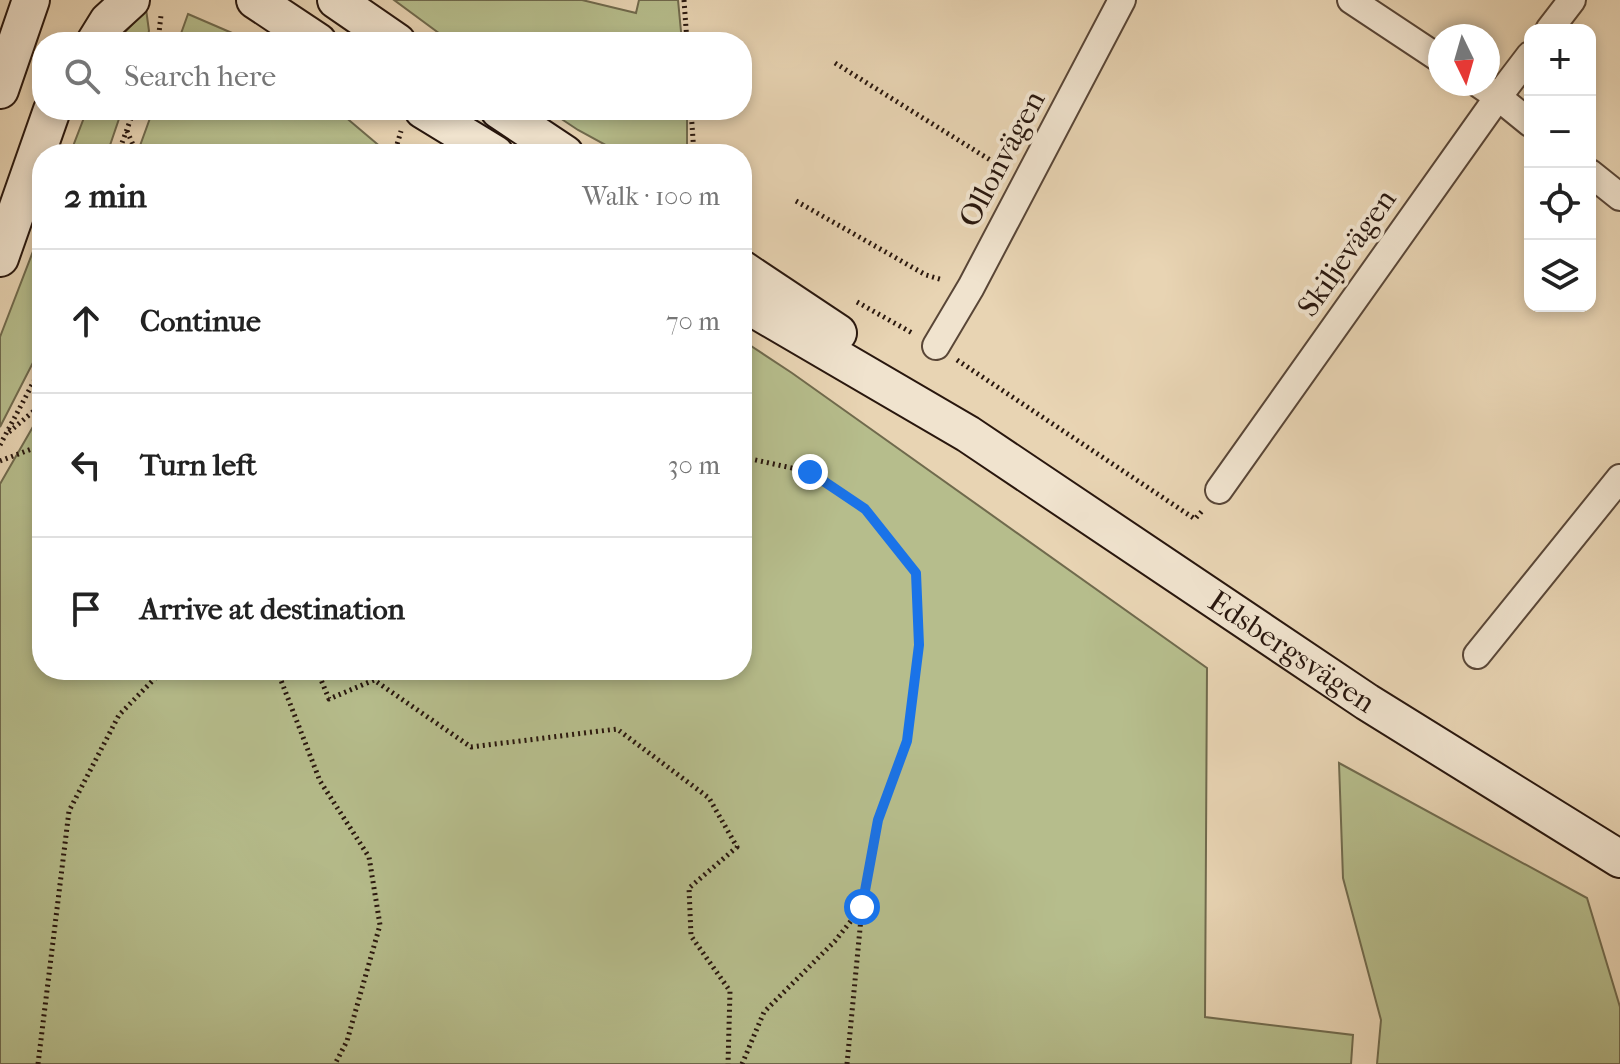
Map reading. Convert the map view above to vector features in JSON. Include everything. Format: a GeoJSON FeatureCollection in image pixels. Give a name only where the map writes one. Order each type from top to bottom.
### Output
{"type":"FeatureCollection","features":[{"type":"Feature","properties":{"kind":"main road"},"geometry":{"type":"LineString","coordinates":[[0,90],[31,0]]}},
{"type":"Feature","properties":{"kind":"main road"},"geometry":{"type":"LineString","coordinates":[[80,32],[91,0]]}},
{"type":"Feature","properties":{"kind":"main road"},"geometry":{"type":"LineString","coordinates":[[255,0],[303,32]]}},
{"type":"Feature","properties":{"kind":"main road"},"geometry":{"type":"LineString","coordinates":[[336,0],[382,32]]}},
{"type":"Feature","properties":{"kind":"main road"},"geometry":{"type":"LineString","coordinates":[[101,32],[108,21],[147,2]]}},
{"type":"Feature","properties":{"kind":"main road"},"geometry":{"type":"LineString","coordinates":[[40,144],[48,120]]}},
{"type":"Feature","properties":{"kind":"main road"},"geometry":{"type":"LineString","coordinates":[[418,120],[472,144]]}},
{"type":"Feature","properties":{"kind":"main road"},"geometry":{"type":"LineString","coordinates":[[514,120],[550,144]]}},
{"type":"Feature","properties":{"kind":"main road"},"geometry":{"type":"LineString","coordinates":[[1,253],[32,166]]}},
{"type":"Feature","properties":{"kind":"main road","name":"Edsbergsvägen"},"geometry":{"type":"LineString","coordinates":[[752,276],[874,357],[968,434]]}},
{"type":"Feature","properties":{"kind":"main road","name":"Edsbergsvägen"},"geometry":{"type":"LineString","coordinates":[[752,308],[968,434],[1367,702],[1620,859]]}},
{"type":"Feature","properties":{"kind":"street","name":"Ollonvägen"},"geometry":{"type":"LineString","coordinates":[[936,346],[971,287],[1122,0]]}},
{"type":"Feature","properties":{"kind":"street"},"geometry":{"type":"LineString","coordinates":[[1351,0],[1428,51]]}},
{"type":"Feature","properties":{"kind":"street"},"geometry":{"type":"LineString","coordinates":[[1554,24],[1572,0]]}},
{"type":"Feature","properties":{"kind":"street","name":"Skiljevägen"},"geometry":{"type":"LineString","coordinates":[[1500,80],[1524,60]]}},
{"type":"Feature","properties":{"kind":"street","name":"Skiljevägen"},"geometry":{"type":"LineString","coordinates":[[1219,490],[1484,96]]}},
{"type":"Feature","properties":{"kind":"street"},"geometry":{"type":"LineString","coordinates":[[1496,96],[1524,118]]}},
{"type":"Feature","properties":{"kind":"street"},"geometry":{"type":"LineString","coordinates":[[1596,178],[1620,197]]}},
{"type":"Feature","properties":{"kind":"street"},"geometry":{"type":"LineString","coordinates":[[1477,655],[1620,478]]}},
{"type":"Feature","properties":{"kind":"path"},"geometry":{"type":"LineString","coordinates":[[684,0],[686,32]]}},
{"type":"Feature","properties":{"kind":"path"},"geometry":{"type":"LineString","coordinates":[[147,2],[155,32]]}},
{"type":"Feature","properties":{"kind":"path"},"geometry":{"type":"LineString","coordinates":[[835,63],[1026,182]]}},
{"type":"Feature","properties":{"kind":"path"},"geometry":{"type":"LineString","coordinates":[[122,144],[130,120]]}},
{"type":"Feature","properties":{"kind":"path"},"geometry":{"type":"LineString","coordinates":[[398,144],[412,120]]}},
{"type":"Feature","properties":{"kind":"path"},"geometry":{"type":"LineString","coordinates":[[692,120],[693,144]]}},
{"type":"Feature","properties":{"kind":"path"},"geometry":{"type":"LineString","coordinates":[[127,130],[133,144]]}},
{"type":"Feature","properties":{"kind":"path"},"geometry":{"type":"LineString","coordinates":[[796,201],[926,275],[971,287]]}},
{"type":"Feature","properties":{"kind":"path"},"geometry":{"type":"LineString","coordinates":[[855,302],[936,346],[1195,519],[1219,490]]}},
{"type":"Feature","properties":{"kind":"path"},"geometry":{"type":"LineString","coordinates":[[0,445],[32,385]]}},
{"type":"Feature","properties":{"kind":"path"},"geometry":{"type":"LineString","coordinates":[[5,435],[32,412]]}},
{"type":"Feature","properties":{"kind":"path"},"geometry":{"type":"LineString","coordinates":[[0,461],[32,449]]}},
{"type":"Feature","properties":{"kind":"path"},"geometry":{"type":"LineString","coordinates":[[752,459],[810,472],[865,509],[916,573],[919,645],[907,741],[878,820],[862,907],[847,1064]]}},
{"type":"Feature","properties":{"kind":"path"},"geometry":{"type":"LineString","coordinates":[[38,1064],[69,811],[119,715],[153,680]]}},
{"type":"Feature","properties":{"kind":"path"},"geometry":{"type":"LineString","coordinates":[[281,680],[320,781],[369,857],[380,925],[347,1041],[335,1064]]}},
{"type":"Feature","properties":{"kind":"path"},"geometry":{"type":"LineString","coordinates":[[321,680],[329,699],[374,680],[471,747],[617,729],[709,798],[737,847],[689,888],[691,936],[730,991],[728,1064]]}},
{"type":"Feature","properties":{"kind":"path"},"geometry":{"type":"LineString","coordinates":[[742,1064],[764,1012],[835,941],[862,907]]}},
{"type":"Feature","properties":{"kind":"green space"},"geometry":{"type":"Polygon","coordinates":[[[394,0],[582,0],[636,13],[639,0],[678,0],[681,32],[437,32],[394,0]]]}},
{"type":"Feature","properties":{"kind":"green space"},"geometry":{"type":"Polygon","coordinates":[[[146,9],[149,32],[125,32],[146,9]]]}},
{"type":"Feature","properties":{"kind":"green space"},"geometry":{"type":"Polygon","coordinates":[[[188,14],[230,32],[182,32],[188,14]]]}},
{"type":"Feature","properties":{"kind":"green space"},"geometry":{"type":"Polygon","coordinates":[[[83,120],[119,120],[110,144],[74,144],[83,120]]]}},
{"type":"Feature","properties":{"kind":"green space"},"geometry":{"type":"Polygon","coordinates":[[[149,120],[349,120],[377,144],[141,144],[149,120]]]}},
{"type":"Feature","properties":{"kind":"green space"},"geometry":{"type":"Polygon","coordinates":[[[563,120],[687,120],[687,144],[604,144],[563,120]]]}},
{"type":"Feature","properties":{"kind":"green space"},"geometry":{"type":"Polygon","coordinates":[[[32,254],[32,365],[0,427],[0,337],[32,254]]]}},
{"type":"Feature","properties":{"kind":"green space"},"geometry":{"type":"Polygon","coordinates":[[[752,347],[1207,668],[1205,1017],[1353,1035],[1351,1064],[0,1064],[0,484],[32,428],[32,680],[752,680],[752,347]]]}},
{"type":"Feature","properties":{"kind":"green space"},"geometry":{"type":"Polygon","coordinates":[[[1339,763],[1587,898],[1620,1007],[1620,1064],[1377,1064],[1381,1020],[1343,878],[1339,763]]]}},
{"type":"Feature","properties":{"kind":"route"},"geometry":{"type":"LineString","coordinates":[[810,472],[865,509],[916,573],[919,645],[907,741],[878,820],[862,907]]}}]}
